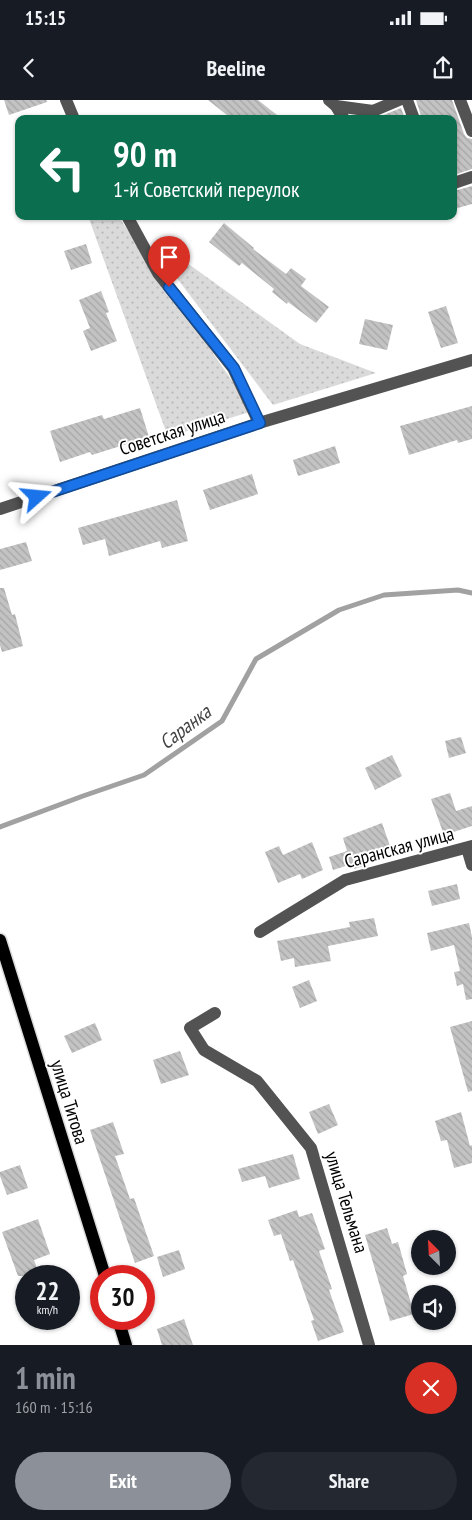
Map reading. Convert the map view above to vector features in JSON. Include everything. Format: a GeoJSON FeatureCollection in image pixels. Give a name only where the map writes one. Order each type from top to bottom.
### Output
{"type":"FeatureCollection","features":[{"type":"Feature","properties":{"kind":"main road","name":"улица Титова"},"geometry":{"type":"LineString","coordinates":[[0,940],[102,1265]]}},
{"type":"Feature","properties":{"kind":"main road"},"geometry":{"type":"LineString","coordinates":[[121,1330],[126,1345]]}},
{"type":"Feature","properties":{"kind":"street"},"geometry":{"type":"LineString","coordinates":[[66,100],[72,115]]}},
{"type":"Feature","properties":{"kind":"street"},"geometry":{"type":"LineString","coordinates":[[332,103],[373,111],[399,100]]}},
{"type":"Feature","properties":{"kind":"street"},"geometry":{"type":"LineString","coordinates":[[407,100],[413,115]]}},
{"type":"Feature","properties":{"kind":"street"},"geometry":{"type":"LineString","coordinates":[[460,100],[472,131]]}},
{"type":"Feature","properties":{"kind":"street"},"geometry":{"type":"LineString","coordinates":[[332,103],[341,115]]}},
{"type":"Feature","properties":{"kind":"street"},"geometry":{"type":"LineString","coordinates":[[457,182],[472,177]]}},
{"type":"Feature","properties":{"kind":"street"},"geometry":{"type":"LineString","coordinates":[[129,220],[158,273],[234,368],[260,423]]}},
{"type":"Feature","properties":{"kind":"street","name":"Советская улица"},"geometry":{"type":"LineString","coordinates":[[0,509],[260,423],[472,360]]}},
{"type":"Feature","properties":{"kind":"street"},"geometry":{"type":"LineString","coordinates":[[470,847],[472,865]]}},
{"type":"Feature","properties":{"kind":"street","name":"Саранская улица"},"geometry":{"type":"LineString","coordinates":[[260,932],[345,880],[470,847]]}},
{"type":"Feature","properties":{"kind":"street","name":"улица Тельмана"},"geometry":{"type":"LineString","coordinates":[[215,1013],[190,1028],[204,1050],[258,1081],[311,1148],[369,1345]]}},
{"type":"Feature","properties":{"kind":"shaded area"},"geometry":{"type":"Polygon","coordinates":[[[89,220],[121,220],[253,411],[168,437],[89,220]]]}},
{"type":"Feature","properties":{"kind":"shaded area"},"geometry":{"type":"Polygon","coordinates":[[[176,255],[300,344],[376,373],[273,405],[170,269],[176,255]]]}},
{"type":"Feature","properties":{"kind":"building"},"geometry":{"type":"Polygon","coordinates":[[[4,100],[46,100],[47,102],[9,115],[4,100]]]}},
{"type":"Feature","properties":{"kind":"building"},"geometry":{"type":"Polygon","coordinates":[[[208,100],[258,100],[277,115],[227,115],[208,100]]]}},
{"type":"Feature","properties":{"kind":"building"},"geometry":{"type":"Polygon","coordinates":[[[416,100],[452,100],[464,134],[467,138],[472,139],[472,169],[457,174],[457,115],[421,115],[416,100]]]}},
{"type":"Feature","properties":{"kind":"building"},"geometry":{"type":"Polygon","coordinates":[[[401,108],[404,115],[384,115],[401,108]]]}},
{"type":"Feature","properties":{"kind":"building"},"geometry":{"type":"Polygon","coordinates":[[[472,186],[472,204],[457,208],[457,190],[472,186]]]}},
{"type":"Feature","properties":{"kind":"building"},"geometry":{"type":"Polygon","coordinates":[[[224,223],[253,249],[286,274],[291,268],[306,279],[301,286],[329,307],[316,323],[272,292],[274,289],[242,263],[239,266],[209,242],[224,223]]]}},
{"type":"Feature","properties":{"kind":"building"},"geometry":{"type":"Polygon","coordinates":[[[86,244],[92,263],[71,270],[64,251],[86,244]]]}},
{"type":"Feature","properties":{"kind":"building"},"geometry":{"type":"Polygon","coordinates":[[[101,291],[109,312],[106,313],[117,341],[91,351],[83,331],[90,328],[79,300],[101,291]]]}},
{"type":"Feature","properties":{"kind":"building"},"geometry":{"type":"Polygon","coordinates":[[[446,306],[458,343],[441,348],[428,312],[446,306]]]}},
{"type":"Feature","properties":{"kind":"building"},"geometry":{"type":"Polygon","coordinates":[[[365,319],[393,325],[387,350],[359,344],[365,319]]]}},
{"type":"Feature","properties":{"kind":"building"},"geometry":{"type":"Polygon","coordinates":[[[472,406],[472,439],[458,443],[457,440],[409,455],[400,426],[472,406]]]}},
{"type":"Feature","properties":{"kind":"building"},"geometry":{"type":"Polygon","coordinates":[[[140,408],[149,437],[92,455],[90,452],[60,462],[50,431],[102,415],[104,419],[140,408]]]}},
{"type":"Feature","properties":{"kind":"building"},"geometry":{"type":"Polygon","coordinates":[[[335,446],[340,463],[298,476],[293,460],[335,446]]]}},
{"type":"Feature","properties":{"kind":"building"},"geometry":{"type":"Polygon","coordinates":[[[252,474],[258,494],[210,510],[203,490],[252,474]]]}},
{"type":"Feature","properties":{"kind":"building"},"geometry":{"type":"Polygon","coordinates":[[[177,500],[188,541],[162,548],[160,541],[109,556],[105,539],[83,545],[78,528],[177,500]]]}},
{"type":"Feature","properties":{"kind":"building"},"geometry":{"type":"Polygon","coordinates":[[[26,542],[32,561],[0,570],[0,549],[26,542]]]}},
{"type":"Feature","properties":{"kind":"building"},"geometry":{"type":"Polygon","coordinates":[[[0,588],[4,588],[12,615],[15,614],[23,646],[2,652],[0,645],[0,588]]]}},
{"type":"Feature","properties":{"kind":"building"},"geometry":{"type":"Polygon","coordinates":[[[461,737],[466,753],[449,758],[445,741],[461,737]]]}},
{"type":"Feature","properties":{"kind":"building"},"geometry":{"type":"Polygon","coordinates":[[[392,755],[402,776],[375,790],[365,768],[392,755]]]}},
{"type":"Feature","properties":{"kind":"building"},"geometry":{"type":"Polygon","coordinates":[[[450,793],[456,811],[472,806],[472,826],[444,835],[431,799],[450,793]]]}},
{"type":"Feature","properties":{"kind":"building"},"geometry":{"type":"Polygon","coordinates":[[[382,823],[391,849],[365,859],[367,865],[354,869],[352,864],[333,870],[329,857],[347,851],[343,838],[382,823]]]}},
{"type":"Feature","properties":{"kind":"building"},"geometry":{"type":"Polygon","coordinates":[[[312,842],[323,870],[302,879],[300,874],[278,883],[265,852],[279,846],[283,855],[312,842]]]}},
{"type":"Feature","properties":{"kind":"building"},"geometry":{"type":"Polygon","coordinates":[[[457,884],[460,899],[432,906],[428,891],[457,884]]]}},
{"type":"Feature","properties":{"kind":"building"},"geometry":{"type":"Polygon","coordinates":[[[374,918],[378,936],[328,946],[331,961],[295,967],[294,958],[281,961],[277,941],[350,927],[349,922],[374,918]]]}},
{"type":"Feature","properties":{"kind":"building"},"geometry":{"type":"Polygon","coordinates":[[[469,923],[472,937],[472,999],[466,1000],[463,984],[457,986],[454,972],[460,971],[454,945],[431,951],[427,933],[469,923]]]}},
{"type":"Feature","properties":{"kind":"building"},"geometry":{"type":"Polygon","coordinates":[[[309,980],[317,1001],[300,1008],[292,987],[309,980]]]}},
{"type":"Feature","properties":{"kind":"building"},"geometry":{"type":"Polygon","coordinates":[[[472,1021],[472,1091],[468,1092],[450,1027],[472,1021]]]}},
{"type":"Feature","properties":{"kind":"building"},"geometry":{"type":"Polygon","coordinates":[[[95,1023],[102,1040],[72,1053],[64,1036],[95,1023]]]}},
{"type":"Feature","properties":{"kind":"building"},"geometry":{"type":"Polygon","coordinates":[[[180,1051],[189,1075],[161,1084],[153,1060],[180,1051]]]}},
{"type":"Feature","properties":{"kind":"building"},"geometry":{"type":"Polygon","coordinates":[[[329,1104],[338,1125],[318,1134],[309,1112],[329,1104]]]}},
{"type":"Feature","properties":{"kind":"building"},"geometry":{"type":"Polygon","coordinates":[[[461,1112],[470,1146],[472,1145],[472,1163],[454,1168],[447,1140],[441,1141],[435,1121],[461,1112]]]}},
{"type":"Feature","properties":{"kind":"building"},"geometry":{"type":"Polygon","coordinates":[[[113,1122],[124,1154],[115,1156],[130,1199],[134,1198],[154,1256],[135,1263],[90,1130],[113,1122]]]}},
{"type":"Feature","properties":{"kind":"building"},"geometry":{"type":"Polygon","coordinates":[[[293,1154],[300,1179],[269,1188],[265,1176],[242,1182],[238,1169],[293,1154]]]}},
{"type":"Feature","properties":{"kind":"building"},"geometry":{"type":"Polygon","coordinates":[[[20,1165],[28,1188],[7,1195],[0,1172],[20,1165]]]}},
{"type":"Feature","properties":{"kind":"building"},"geometry":{"type":"Polygon","coordinates":[[[297,1210],[299,1217],[312,1213],[325,1249],[319,1251],[332,1289],[329,1290],[344,1332],[318,1341],[311,1321],[314,1320],[293,1260],[290,1261],[281,1234],[274,1236],[268,1220],[297,1210]]]}},
{"type":"Feature","properties":{"kind":"building"},"geometry":{"type":"Polygon","coordinates":[[[38,1219],[50,1254],[34,1260],[36,1265],[15,1265],[15,1268],[2,1232],[38,1219]]]}},
{"type":"Feature","properties":{"kind":"building"},"geometry":{"type":"Polygon","coordinates":[[[387,1228],[392,1244],[398,1242],[407,1274],[403,1276],[411,1304],[411,1315],[390,1321],[365,1235],[387,1228]]]}},
{"type":"Feature","properties":{"kind":"building"},"geometry":{"type":"Polygon","coordinates":[[[179,1250],[185,1269],[163,1277],[157,1257],[179,1250]]]}},
{"type":"Feature","properties":{"kind":"building"},"geometry":{"type":"Polygon","coordinates":[[[184,1319],[193,1345],[162,1345],[157,1329],[184,1319]]]}},
{"type":"Feature","properties":{"kind":"waterway","name":"Саранка"},"geometry":{"type":"LineString","coordinates":[[0,827],[144,775],[222,721],[256,659],[339,610],[384,595],[458,590],[472,593]]}},
{"type":"Feature","properties":{"kind":"route"},"geometry":{"type":"LineString","coordinates":[[37,497],[260,423],[234,368],[169,287]]}}]}
